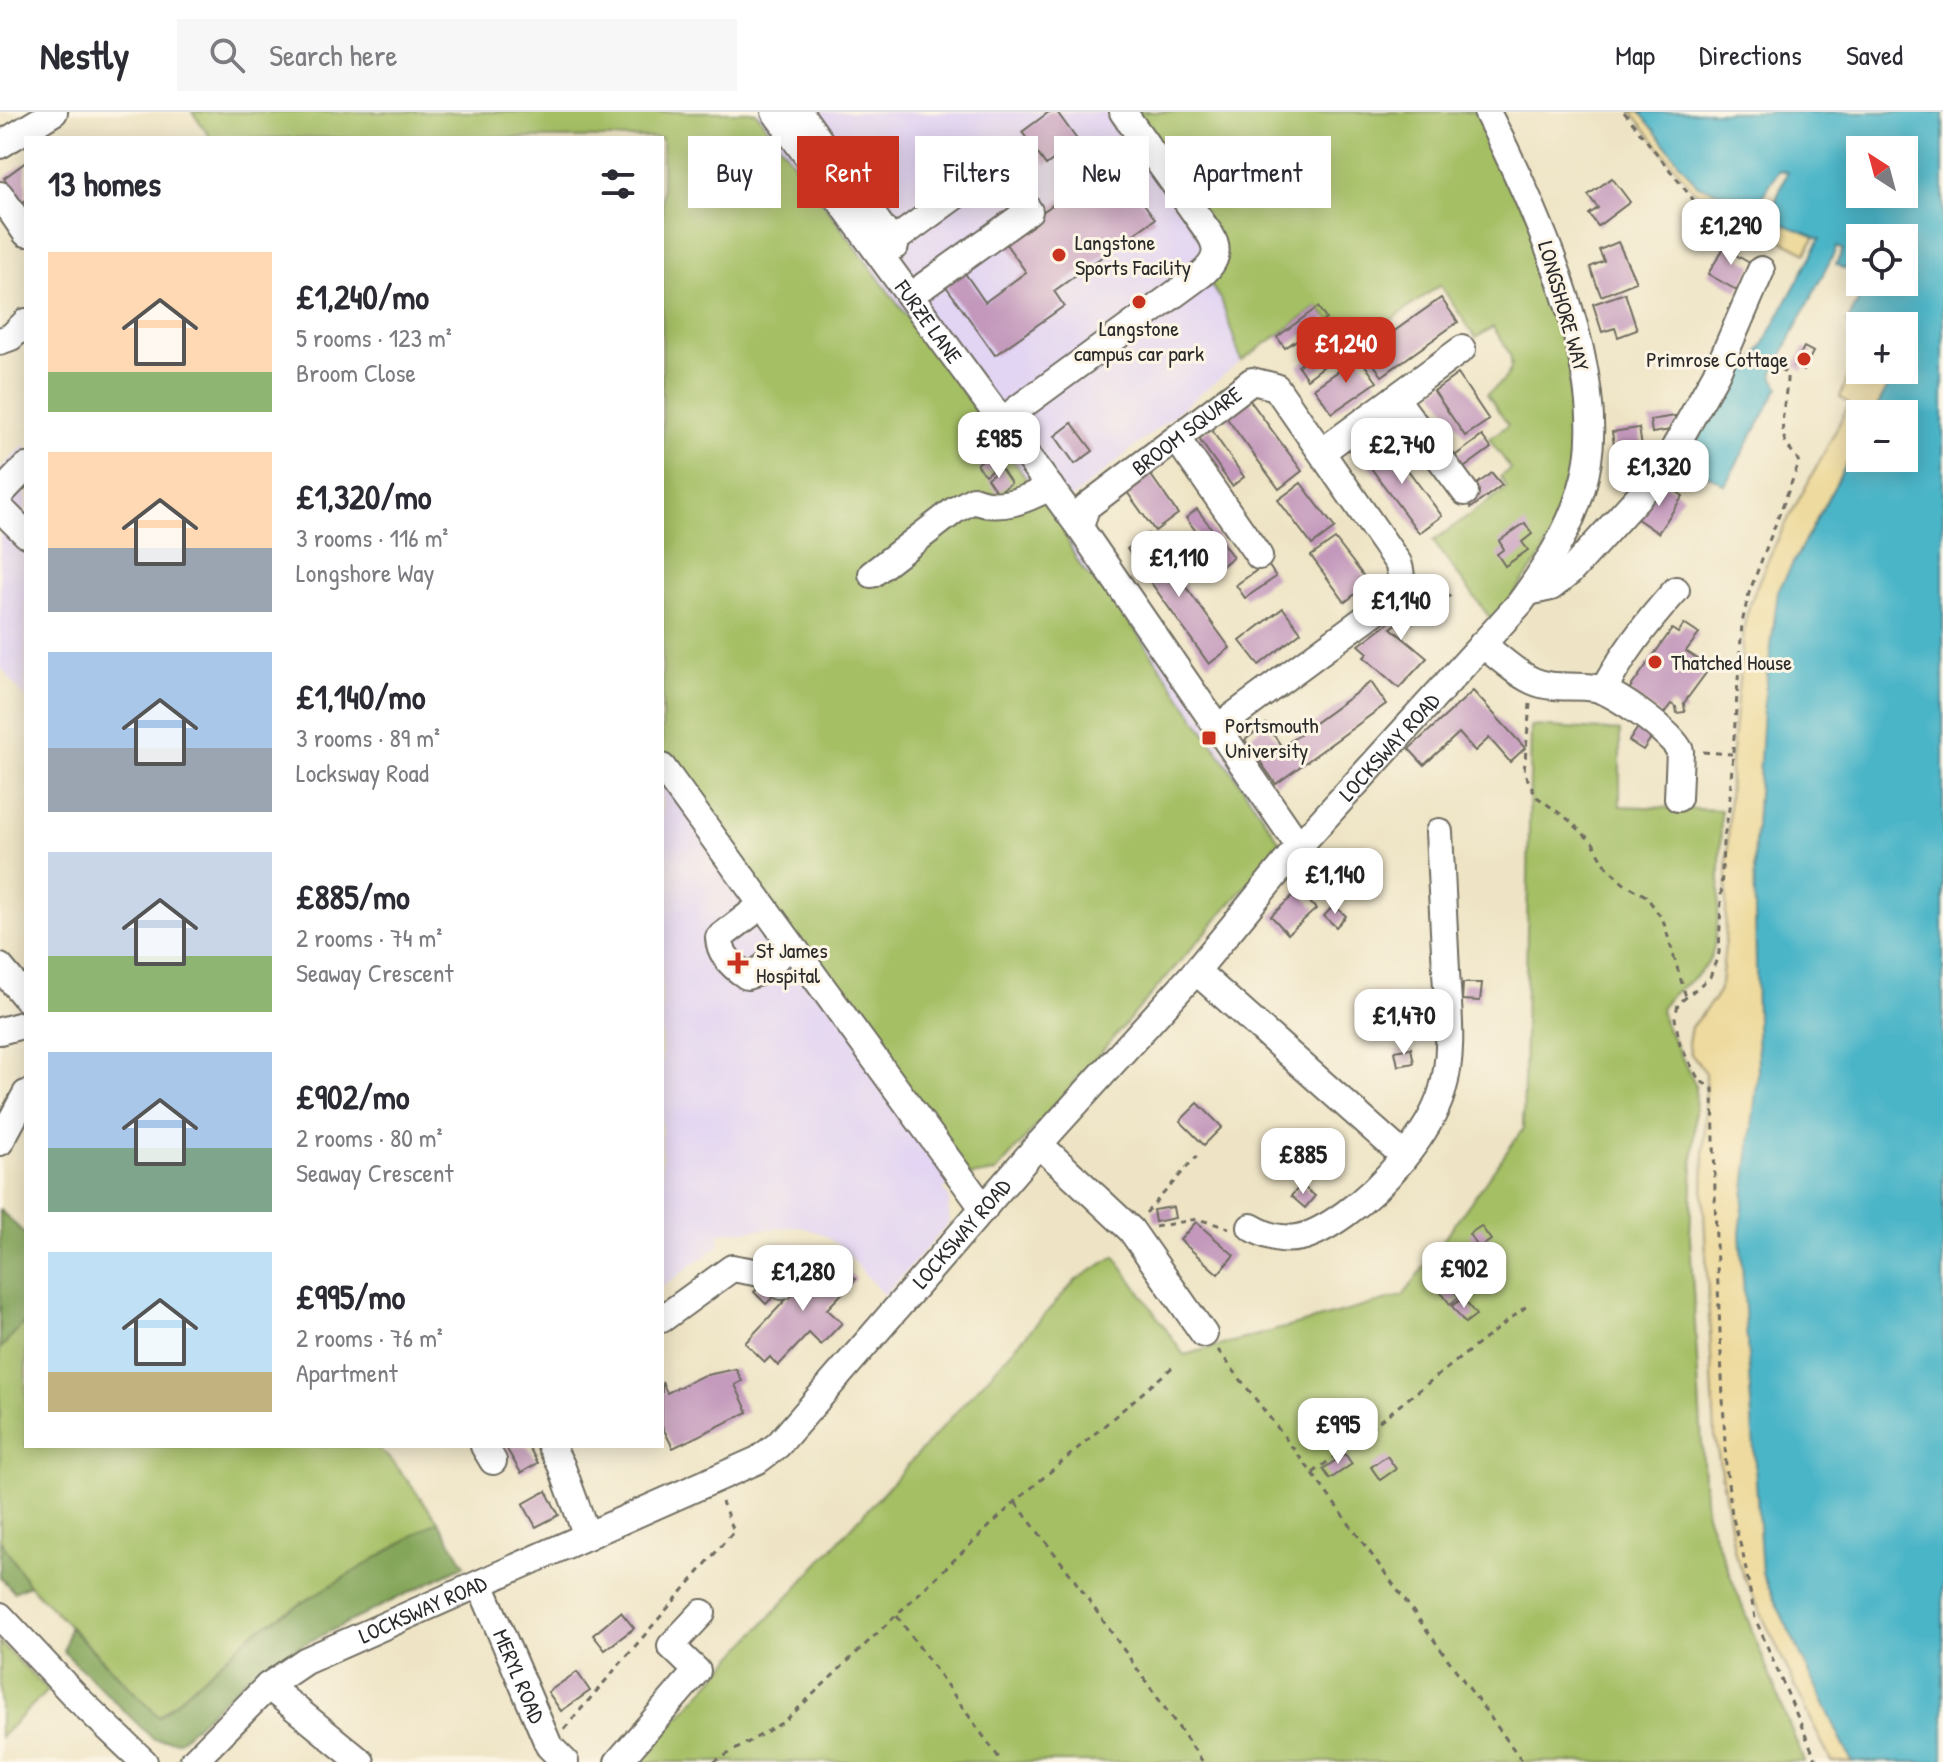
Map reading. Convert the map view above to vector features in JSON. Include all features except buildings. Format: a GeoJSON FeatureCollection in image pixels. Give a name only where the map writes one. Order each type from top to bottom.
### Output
{"type":"FeatureCollection","features":[{"type":"Feature","properties":{"kind":"street"},"geometry":{"type":"LineString","coordinates":[[0,145],[54,112]]}},
{"type":"Feature","properties":{"kind":"street","name":"FURZE LANE"},"geometry":{"type":"LineString","coordinates":[[775,112],[1050,487],[1083,517],[1217,728],[1299,846]]}},
{"type":"Feature","properties":{"kind":"street"},"geometry":{"type":"LineString","coordinates":[[799,112],[1016,410],[1083,517]]}},
{"type":"Feature","properties":{"kind":"street"},"geometry":{"type":"LineString","coordinates":[[1016,410],[1202,274],[1217,255],[1210,234],[1123,112]]}},
{"type":"Feature","properties":{"kind":"street","name":"LONGSHORE WAY"},"geometry":{"type":"LineString","coordinates":[[1487,112],[1517,171],[1545,239],[1576,333],[1587,392],[1590,446],[1580,497],[1560,541],[1528,592]]}},
{"type":"Feature","properties":{"kind":"street"},"geometry":{"type":"LineString","coordinates":[[892,242],[996,166],[1029,211],[924,286]]}},
{"type":"Feature","properties":{"kind":"street"},"geometry":{"type":"LineString","coordinates":[[0,195],[24,229]]}},
{"type":"Feature","properties":{"kind":"street"},"geometry":{"type":"LineString","coordinates":[[1528,592],[1551,587],[1570,572],[1661,472],[1716,374],[1761,270]]}},
{"type":"Feature","properties":{"kind":"street"},"geometry":{"type":"LineString","coordinates":[[0,341],[11,337],[24,324]]}},
{"type":"Feature","properties":{"kind":"street"},"geometry":{"type":"LineString","coordinates":[[1323,451],[1462,349]]}},
{"type":"Feature","properties":{"kind":"street","name":"BROOM SQUARE"},"geometry":{"type":"LineString","coordinates":[[1083,517],[1252,381],[1276,387],[1398,563],[1402,575],[1399,590],[1389,601],[1217,728]]}},
{"type":"Feature","properties":{"kind":"street"},"geometry":{"type":"LineString","coordinates":[[1395,398],[1465,492]]}},
{"type":"Feature","properties":{"kind":"street"},"geometry":{"type":"LineString","coordinates":[[1177,439],[1259,556]]}},
{"type":"Feature","properties":{"kind":"street"},"geometry":{"type":"LineString","coordinates":[[0,494],[24,469]]}},
{"type":"Feature","properties":{"kind":"street"},"geometry":{"type":"LineString","coordinates":[[872,574],[955,510],[973,500],[997,506],[1017,502],[1050,487]]}},
{"type":"Feature","properties":{"kind":"street"},"geometry":{"type":"LineString","coordinates":[[0,508],[24,532]]}},
{"type":"Feature","properties":{"kind":"street"},"geometry":{"type":"LineString","coordinates":[[1603,691],[1622,656],[1676,590]]}},
{"type":"Feature","properties":{"kind":"street","name":"LOCKSWAY ROAD"},"geometry":{"type":"LineString","coordinates":[[193,1762],[268,1686],[305,1661],[758,1460],[778,1445],[1039,1144],[1196,971],[1299,846],[1528,592]]}},
{"type":"Feature","properties":{"kind":"street"},"geometry":{"type":"LineString","coordinates":[[1482,644],[1533,681],[1555,687],[1603,691],[1617,697],[1663,731],[1680,751],[1678,798]]}},
{"type":"Feature","properties":{"kind":"street"},"geometry":{"type":"LineString","coordinates":[[664,770],[984,1209]]}},
{"type":"Feature","properties":{"kind":"street"},"geometry":{"type":"LineString","coordinates":[[1251,1227],[1281,1240],[1296,1239],[1322,1229],[1365,1198],[1404,1156],[1435,1111],[1443,1089],[1450,1040],[1439,832]]}},
{"type":"Feature","properties":{"kind":"street"},"geometry":{"type":"LineString","coordinates":[[762,905],[719,938],[720,948],[735,968],[747,976],[756,973],[792,946]]}},
{"type":"Feature","properties":{"kind":"street"},"geometry":{"type":"LineString","coordinates":[[0,967],[24,996]]}},
{"type":"Feature","properties":{"kind":"street"},"geometry":{"type":"LineString","coordinates":[[1196,971],[1404,1156]]}},
{"type":"Feature","properties":{"kind":"street"},"geometry":{"type":"LineString","coordinates":[[0,1031],[24,1025]]}},
{"type":"Feature","properties":{"kind":"street"},"geometry":{"type":"LineString","coordinates":[[0,1142],[24,1098]]}},
{"type":"Feature","properties":{"kind":"street"},"geometry":{"type":"LineString","coordinates":[[1039,1144],[1131,1230],[1204,1334]]}},
{"type":"Feature","properties":{"kind":"street"},"geometry":{"type":"LineString","coordinates":[[664,1318],[732,1268],[771,1275],[782,1286]]}},
{"type":"Feature","properties":{"kind":"street"},"geometry":{"type":"LineString","coordinates":[[552,1448],[587,1536]]}},
{"type":"Feature","properties":{"kind":"street","name":"MERYL ROAD"},"geometry":{"type":"LineString","coordinates":[[480,1584],[557,1754]]}},
{"type":"Feature","properties":{"kind":"street"},"geometry":{"type":"LineString","coordinates":[[618,1762],[697,1671],[671,1646],[702,1613]]}},
{"type":"Feature","properties":{"kind":"street"},"geometry":{"type":"LineString","coordinates":[[0,1616],[77,1698],[144,1762]]}},
{"type":"Feature","properties":{"kind":"street"},"geometry":{"type":"LineString","coordinates":[[268,1686],[361,1762]]}},
{"type":"Feature","properties":{"kind":"path"},"geometry":{"type":"LineString","coordinates":[[1624,112],[1695,202],[1756,252],[1762,263],[1761,270]]}},
{"type":"Feature","properties":{"kind":"path"},"geometry":{"type":"LineString","coordinates":[[1751,351],[1782,368],[1787,378],[1783,406],[1785,439],[1797,454],[1799,463],[1749,593],[1742,623],[1723,843],[1719,953],[1710,977],[1678,1004],[1676,1031],[1699,1080],[1713,1089],[1724,1421],[1732,1515],[1755,1618],[1817,1762]]}},
{"type":"Feature","properties":{"kind":"path"},"geometry":{"type":"LineString","coordinates":[[1533,681],[1524,772],[1537,797],[1569,820],[1593,843],[1607,867],[1623,883],[1646,896],[1663,920],[1686,997]]}},
{"type":"Feature","properties":{"kind":"path"},"geometry":{"type":"LineString","coordinates":[[1680,751],[1732,754]]}},
{"type":"Feature","properties":{"kind":"path"},"geometry":{"type":"LineString","coordinates":[[1131,1230],[1197,1156]]}},
{"type":"Feature","properties":{"kind":"path"},"geometry":{"type":"LineString","coordinates":[[1131,1230],[1197,1219],[1236,1230],[1251,1227]]}},
{"type":"Feature","properties":{"kind":"path"},"geometry":{"type":"LineString","coordinates":[[1312,1473],[1528,1305]]}},
{"type":"Feature","properties":{"kind":"path"},"geometry":{"type":"LineString","coordinates":[[1204,1334],[1312,1473],[1523,1762]]}},
{"type":"Feature","properties":{"kind":"path"},"geometry":{"type":"LineString","coordinates":[[714,1762],[785,1721],[1015,1502],[1175,1365]]}},
{"type":"Feature","properties":{"kind":"path"},"geometry":{"type":"LineString","coordinates":[[557,1754],[734,1531],[712,1480]]}},
{"type":"Feature","properties":{"kind":"path"},"geometry":{"type":"LineString","coordinates":[[1015,1502],[1068,1571],[1203,1762]]}},
{"type":"Feature","properties":{"kind":"path"},"geometry":{"type":"LineString","coordinates":[[896,1614],[1002,1762]]}},
{"type":"Feature","properties":{"kind":"shaded area"},"geometry":{"type":"Polygon","coordinates":[[[192,112],[1480,112],[1440,285],[1354,347],[1318,307],[1241,361],[1070,499],[1282,845],[996,1172],[967,1172],[943,1189],[949,1198],[948,1224],[884,1296],[846,1252],[825,1235],[800,1226],[719,1233],[720,1245],[664,1286],[664,136],[210,136],[192,112]]]}},
{"type":"Feature","properties":{"kind":"shaded area"},"geometry":{"type":"Polygon","coordinates":[[[24,445],[24,696],[0,666],[0,470],[24,445]]]}},
{"type":"Feature","properties":{"kind":"green space"},"geometry":{"type":"Polygon","coordinates":[[[192,112],[756,112],[774,136],[688,136],[688,208],[781,208],[781,146],[797,168],[797,208],[827,208],[1065,531],[1082,568],[1112,596],[1282,845],[996,1172],[970,1176],[664,757],[664,136],[210,136],[192,112]]]}},
{"type":"Feature","properties":{"kind":"green space"},"geometry":{"type":"Polygon","coordinates":[[[1123,112],[1480,112],[1532,223],[1568,336],[1583,452],[1543,554],[1493,622],[1433,541],[1507,488],[1500,477],[1511,469],[1489,439],[1508,425],[1487,394],[1506,377],[1511,363],[1493,327],[1476,338],[1440,285],[1354,347],[1318,307],[1241,361],[1221,299],[1202,274],[1213,262],[1181,208],[1331,208],[1331,136],[1165,136],[1165,182],[1149,155],[1149,136],[1137,136],[1123,112]]]}},
{"type":"Feature","properties":{"kind":"green space"},"geometry":{"type":"Polygon","coordinates":[[[1531,726],[1620,731],[1620,806],[1721,810],[1718,912],[1713,950],[1697,976],[1670,997],[1661,1009],[1663,1020],[1696,1086],[1690,1237],[1706,1514],[1804,1762],[638,1762],[1076,1280],[1115,1256],[1184,1355],[1403,1296],[1523,1129],[1531,726]]]}},
{"type":"Feature","properties":{"kind":"green space"},"geometry":{"type":"Polygon","coordinates":[[[0,1210],[24,1233],[24,1322],[0,1349],[0,1210]]]}},
{"type":"Feature","properties":{"kind":"green space"},"geometry":{"type":"Polygon","coordinates":[[[24,1322],[24,1448],[378,1448],[394,1463],[438,1521],[254,1632],[159,1717],[29,1585],[0,1540],[0,1349],[24,1322]]]}},
{"type":"Feature","properties":{"kind":"green space"},"geometry":{"type":"Polygon","coordinates":[[[438,1521],[465,1565],[259,1666],[179,1741],[153,1739],[64,1652],[69,1627],[159,1717],[254,1632],[438,1521]]]}},
{"type":"Feature","properties":{"kind":"green space"},"geometry":{"type":"Polygon","coordinates":[[[0,1540],[29,1585],[14,1592],[0,1577],[0,1540]]]}},
{"type":"Feature","properties":{"kind":"green space"},"geometry":{"type":"Polygon","coordinates":[[[0,1643],[48,1690],[0,1737],[0,1643]]]}},
{"type":"Feature","properties":{"kind":"sand"},"geometry":{"type":"Polygon","coordinates":[[[1632,112],[1672,112],[1760,200],[1745,223],[1721,216],[1706,206],[1632,112]]]}},
{"type":"Feature","properties":{"kind":"sand"},"geometry":{"type":"Polygon","coordinates":[[[1769,218],[1815,236],[1806,253],[1763,231],[1769,218]]]}},
{"type":"Feature","properties":{"kind":"sand"},"geometry":{"type":"Polygon","coordinates":[[[1861,296],[1910,296],[1928,302],[1918,336],[1918,312],[1853,312],[1861,296]]]}},
{"type":"Feature","properties":{"kind":"sand"},"geometry":{"type":"Polygon","coordinates":[[[1846,380],[1846,384],[1904,384],[1899,400],[1846,401],[1840,397],[1846,380]]]}},
{"type":"Feature","properties":{"kind":"sand"},"geometry":{"type":"Polygon","coordinates":[[[1846,409],[1847,472],[1830,494],[1792,565],[1766,983],[1749,1354],[1759,1520],[1767,1563],[1865,1762],[1831,1762],[1735,1554],[1715,1437],[1703,1193],[1706,1073],[1691,1054],[1688,1043],[1691,1027],[1715,998],[1721,984],[1730,771],[1745,620],[1766,563],[1846,409]]]}},
{"type":"Feature","properties":{"kind":"water"},"geometry":{"type":"Polygon","coordinates":[[[1640,112],[1943,112],[1943,1762],[1852,1762],[1762,1574],[1740,1233],[1758,1074],[1754,859],[1763,710],[1778,591],[1846,465],[1846,472],[1918,472],[1918,400],[1881,400],[1889,384],[1918,384],[1918,312],[1853,312],[1861,296],[1918,296],[1918,224],[1846,224],[1846,269],[1836,264],[1843,250],[1837,247],[1772,374],[1779,387],[1725,485],[1685,462],[1737,364],[1754,362],[1820,239],[1769,218],[1787,172],[1779,170],[1756,206],[1697,185],[1640,112]]]}},
{"type":"Feature","properties":{"kind":"place","name":"Langstone Sports Facility"},"geometry":{"type":"Point","coordinates":[1059,255]}},
{"type":"Feature","properties":{"kind":"place","name":"Langstone campus car park"},"geometry":{"type":"Point","coordinates":[1139,302]}},
{"type":"Feature","properties":{"kind":"place","name":"Primrose Cottage"},"geometry":{"type":"Point","coordinates":[1804,359]}},
{"type":"Feature","properties":{"kind":"place","name":"Thatched House"},"geometry":{"type":"Point","coordinates":[1655,662]}},
{"type":"Feature","properties":{"kind":"place","name":"Portsmouth University"},"geometry":{"type":"Point","coordinates":[1209,738]}},
{"type":"Feature","properties":{"kind":"place","name":"St James Hospital"},"geometry":{"type":"Point","coordinates":[738,963]}}]}
